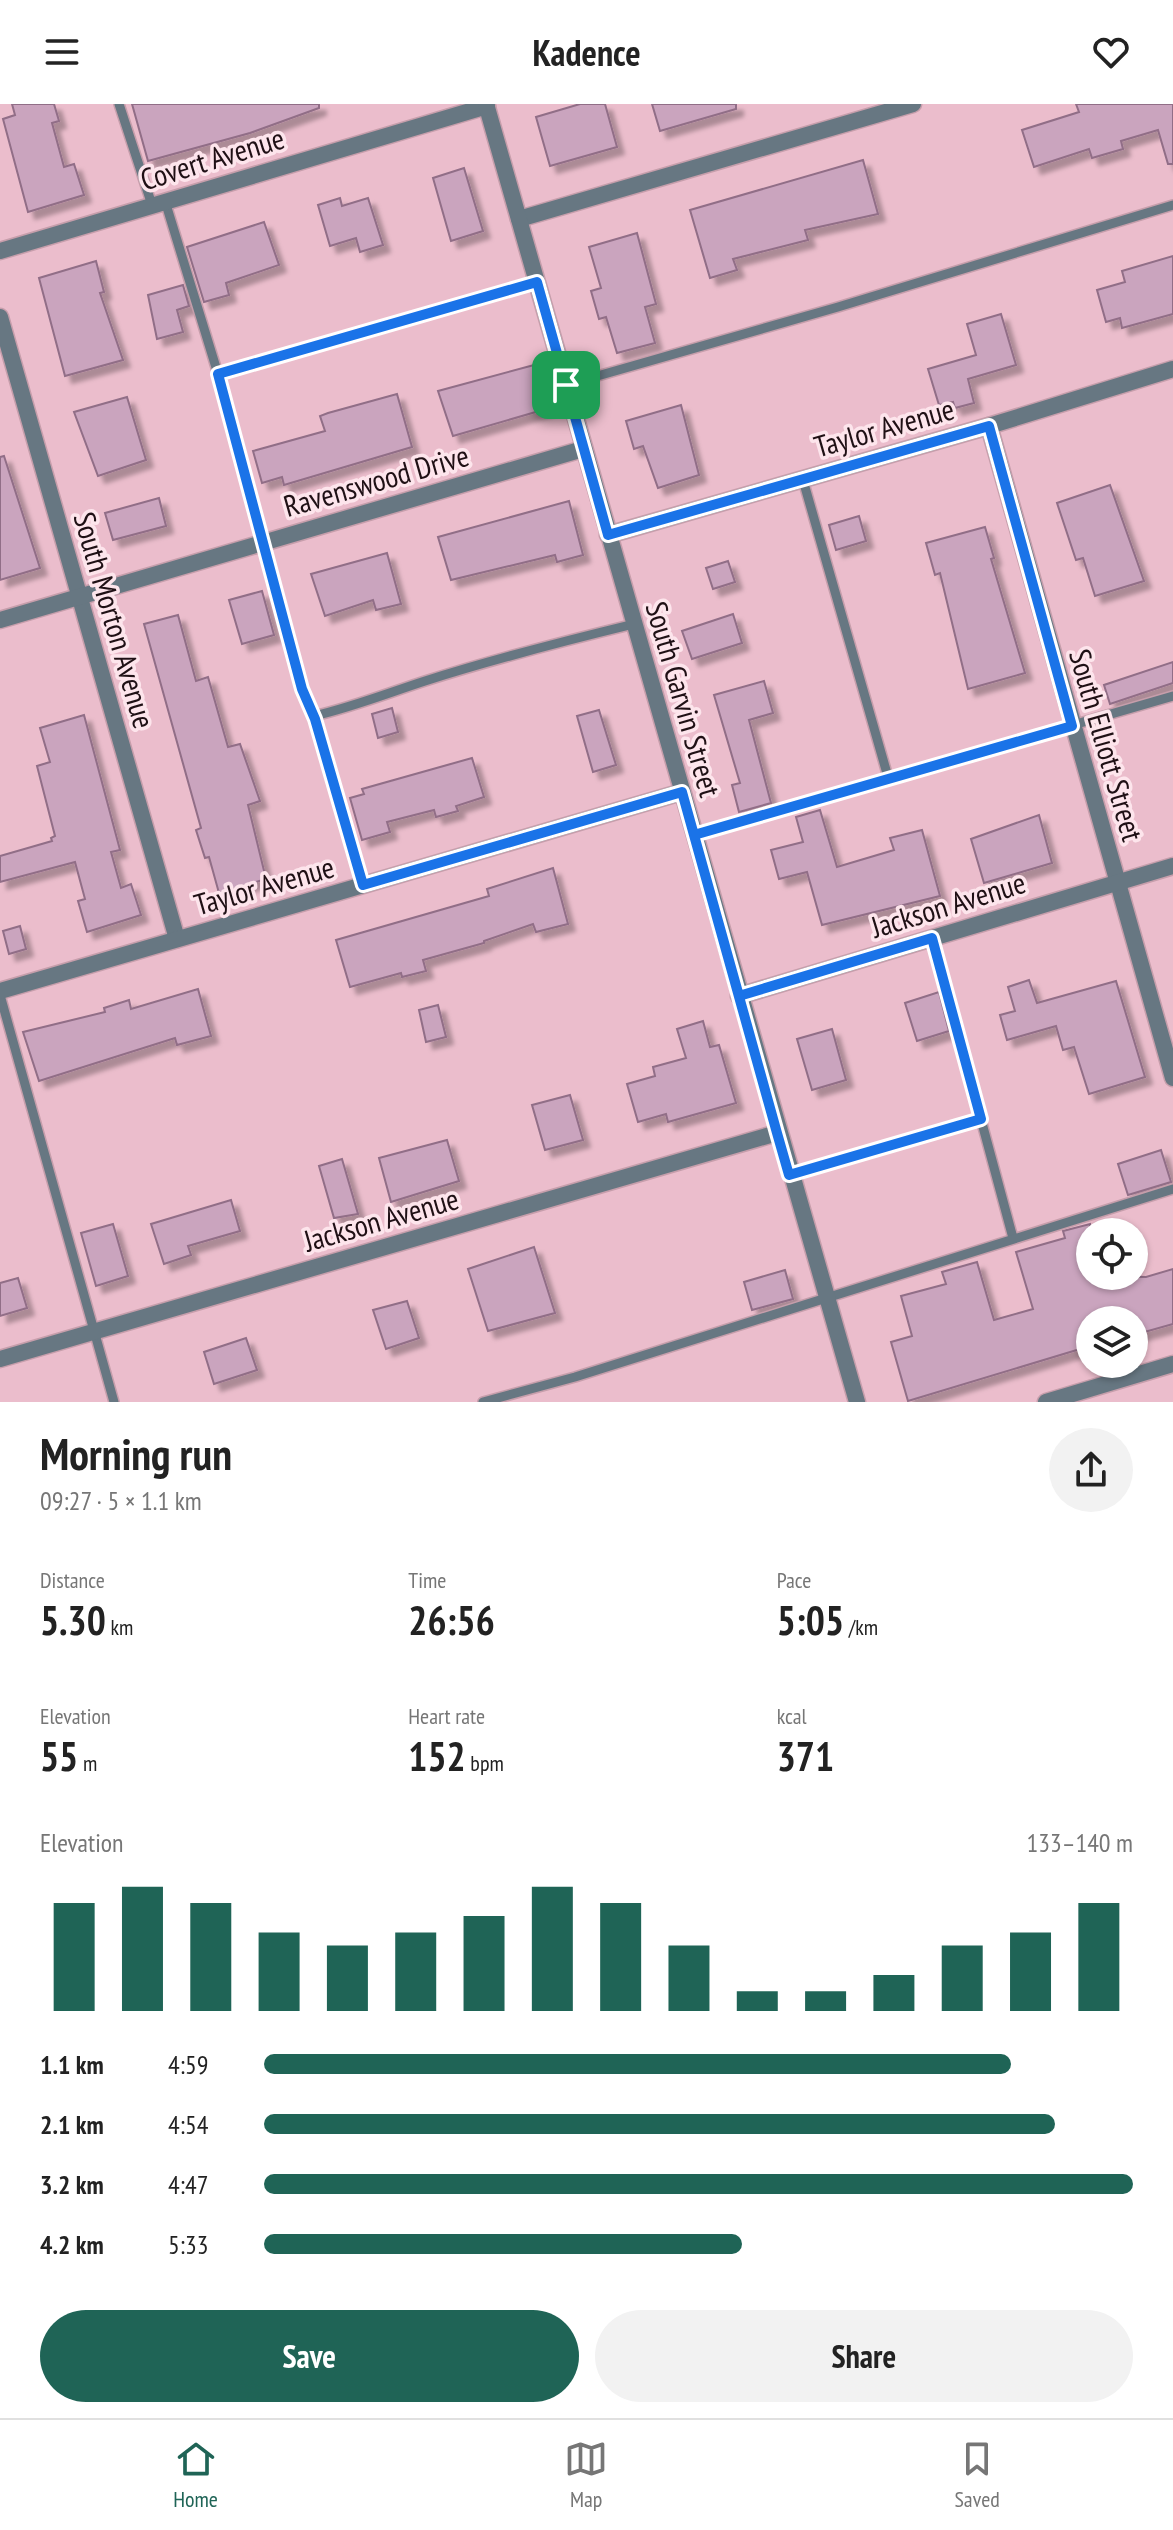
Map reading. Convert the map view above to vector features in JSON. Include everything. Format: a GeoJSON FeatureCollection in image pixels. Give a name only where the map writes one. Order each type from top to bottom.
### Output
{"type":"FeatureCollection","features":[{"type":"Feature","properties":{"kind":"street"},"geometry":{"type":"LineString","coordinates":[[519,219],[913,104]]}},
{"type":"Feature","properties":{"kind":"street","name":"Covert Avenue"},"geometry":{"type":"LineString","coordinates":[[0,251],[486,105]]}},
{"type":"Feature","properties":{"kind":"street","name":"South Garvin Street"},"geometry":{"type":"LineString","coordinates":[[486,105],[789,1175],[857,1402]]}},
{"type":"Feature","properties":{"kind":"street","name":"South Morton Avenue"},"geometry":{"type":"LineString","coordinates":[[0,317],[177,939]]}},
{"type":"Feature","properties":{"kind":"street","name":"Taylor Avenue"},"geometry":{"type":"LineString","coordinates":[[608,535],[989,426],[1173,369]]}},
{"type":"Feature","properties":{"kind":"street","name":"South Elliott Street"},"geometry":{"type":"LineString","coordinates":[[989,426],[1173,1078]]}},
{"type":"Feature","properties":{"kind":"street","name":"Ravenswood Drive"},"geometry":{"type":"LineString","coordinates":[[0,620],[583,449]]}},
{"type":"Feature","properties":{"kind":"street","name":"Taylor Avenue"},"geometry":{"type":"LineString","coordinates":[[0,993],[682,792]]}},
{"type":"Feature","properties":{"kind":"street","name":"Jackson Avenue"},"geometry":{"type":"LineString","coordinates":[[739,996],[1173,866]]}},
{"type":"Feature","properties":{"kind":"street","name":"Jackson Avenue"},"geometry":{"type":"LineString","coordinates":[[0,1359],[777,1133]]}},
{"type":"Feature","properties":{"kind":"street"},"geometry":{"type":"LineString","coordinates":[[1046,1402],[1173,1364]]}},
{"type":"Feature","properties":{"kind":"lane"},"geometry":{"type":"LineString","coordinates":[[119,104],[159,203],[218,374],[302,689],[314,716],[363,885]]}},
{"type":"Feature","properties":{"kind":"lane"},"geometry":{"type":"LineString","coordinates":[[566,385],[1173,205]]}},
{"type":"Feature","properties":{"kind":"lane"},"geometry":{"type":"LineString","coordinates":[[218,374],[537,282]]}},
{"type":"Feature","properties":{"kind":"lane"},"geometry":{"type":"LineString","coordinates":[[803,480],[888,777]]}},
{"type":"Feature","properties":{"kind":"lane"},"geometry":{"type":"LineString","coordinates":[[314,716],[362,704],[424,681],[545,646],[634,624]]}},
{"type":"Feature","properties":{"kind":"lane"},"geometry":{"type":"LineString","coordinates":[[694,835],[1173,696]]}},
{"type":"Feature","properties":{"kind":"lane"},"geometry":{"type":"LineString","coordinates":[[932,938],[1013,1238]]}},
{"type":"Feature","properties":{"kind":"lane"},"geometry":{"type":"LineString","coordinates":[[0,993],[114,1402]]}},
{"type":"Feature","properties":{"kind":"lane"},"geometry":{"type":"LineString","coordinates":[[789,1175],[981,1119]]}},
{"type":"Feature","properties":{"kind":"lane"},"geometry":{"type":"LineString","coordinates":[[483,1402],[635,1358],[824,1296],[1173,1189]]}},
{"type":"Feature","properties":{"kind":"building"},"geometry":{"type":"Polygon","coordinates":[[[12,104],[54,104],[59,121],[52,123],[64,167],[74,164],[84,195],[28,212],[3,119],[15,115],[12,104]]]}},
{"type":"Feature","properties":{"kind":"building"},"geometry":{"type":"Polygon","coordinates":[[[132,104],[319,104],[319,108],[250,133],[148,161],[132,104]]]}},
{"type":"Feature","properties":{"kind":"building"},"geometry":{"type":"Polygon","coordinates":[[[580,104],[605,104],[617,147],[550,166],[536,117],[580,104]]]}},
{"type":"Feature","properties":{"kind":"building"},"geometry":{"type":"Polygon","coordinates":[[[652,104],[736,104],[736,109],[660,131],[652,104]]]}},
{"type":"Feature","properties":{"kind":"building"},"geometry":{"type":"Polygon","coordinates":[[[1076,104],[1173,104],[1173,164],[1168,164],[1158,130],[1121,141],[1123,149],[1092,158],[1089,149],[1034,167],[1022,130],[1079,112],[1076,104]]]}},
{"type":"Feature","properties":{"kind":"building"},"geometry":{"type":"Polygon","coordinates":[[[863,160],[878,214],[805,230],[808,240],[733,259],[737,270],[710,278],[690,210],[863,160]]]}},
{"type":"Feature","properties":{"kind":"building"},"geometry":{"type":"Polygon","coordinates":[[[464,168],[483,231],[451,241],[433,178],[464,168]]]}},
{"type":"Feature","properties":{"kind":"building"},"geometry":{"type":"Polygon","coordinates":[[[340,198],[342,206],[368,198],[383,245],[360,252],[356,238],[330,246],[318,205],[340,198]]]}},
{"type":"Feature","properties":{"kind":"building"},"geometry":{"type":"Polygon","coordinates":[[[264,222],[279,265],[226,283],[229,295],[204,302],[187,247],[264,222]]]}},
{"type":"Feature","properties":{"kind":"building"},"geometry":{"type":"Polygon","coordinates":[[[637,233],[656,304],[645,307],[655,343],[617,353],[606,317],[599,319],[591,291],[601,288],[589,247],[637,233]]]}},
{"type":"Feature","properties":{"kind":"building"},"geometry":{"type":"Polygon","coordinates":[[[1173,256],[1173,314],[1122,328],[1120,318],[1106,322],[1097,290],[1125,282],[1122,271],[1173,256]]]}},
{"type":"Feature","properties":{"kind":"building"},"geometry":{"type":"Polygon","coordinates":[[[96,261],[104,292],[100,293],[123,360],[65,376],[39,278],[96,261]]]}},
{"type":"Feature","properties":{"kind":"building"},"geometry":{"type":"Polygon","coordinates":[[[183,285],[189,306],[177,310],[183,332],[157,339],[148,295],[183,285]]]}},
{"type":"Feature","properties":{"kind":"building"},"geometry":{"type":"Polygon","coordinates":[[[1001,314],[1016,365],[968,379],[974,403],[955,408],[953,402],[939,405],[928,369],[976,355],[967,324],[1001,314]]]}},
{"type":"Feature","properties":{"kind":"building"},"geometry":{"type":"Polygon","coordinates":[[[534,365],[546,409],[453,436],[438,391],[534,365]]]}},
{"type":"Feature","properties":{"kind":"building"},"geometry":{"type":"Polygon","coordinates":[[[397,394],[412,447],[284,485],[282,477],[262,483],[253,451],[325,431],[320,416],[397,394]]]}},
{"type":"Feature","properties":{"kind":"building"},"geometry":{"type":"Polygon","coordinates":[[[127,397],[146,460],[98,476],[74,412],[127,397]]]}},
{"type":"Feature","properties":{"kind":"building"},"geometry":{"type":"Polygon","coordinates":[[[681,405],[699,475],[658,488],[643,446],[634,449],[626,421],[681,405]]]}},
{"type":"Feature","properties":{"kind":"building"},"geometry":{"type":"Polygon","coordinates":[[[4,456],[40,568],[0,580],[0,457],[4,456]]]}},
{"type":"Feature","properties":{"kind":"building"},"geometry":{"type":"Polygon","coordinates":[[[1110,485],[1144,581],[1095,596],[1083,558],[1076,560],[1057,503],[1110,485]]]}},
{"type":"Feature","properties":{"kind":"building"},"geometry":{"type":"Polygon","coordinates":[[[159,498],[166,526],[113,540],[105,513],[159,498]]]}},
{"type":"Feature","properties":{"kind":"building"},"geometry":{"type":"Polygon","coordinates":[[[569,501],[583,555],[557,562],[555,555],[451,580],[438,537],[569,501]]]}},
{"type":"Feature","properties":{"kind":"building"},"geometry":{"type":"Polygon","coordinates":[[[859,516],[866,541],[836,550],[829,525],[859,516]]]}},
{"type":"Feature","properties":{"kind":"building"},"geometry":{"type":"Polygon","coordinates":[[[985,527],[994,558],[991,559],[1025,673],[968,689],[940,573],[935,575],[926,543],[985,527]]]}},
{"type":"Feature","properties":{"kind":"building"},"geometry":{"type":"Polygon","coordinates":[[[387,553],[401,604],[376,610],[373,600],[325,616],[311,574],[387,553]]]}},
{"type":"Feature","properties":{"kind":"building"},"geometry":{"type":"Polygon","coordinates":[[[728,561],[735,582],[713,589],[706,568],[728,561]]]}},
{"type":"Feature","properties":{"kind":"building"},"geometry":{"type":"Polygon","coordinates":[[[262,591],[274,635],[242,644],[229,600],[262,591]]]}},
{"type":"Feature","properties":{"kind":"building"},"geometry":{"type":"Polygon","coordinates":[[[733,614],[742,643],[692,659],[682,631],[733,614]]]}},
{"type":"Feature","properties":{"kind":"building"},"geometry":{"type":"Polygon","coordinates":[[[178,615],[196,681],[208,677],[228,747],[240,744],[260,801],[248,805],[266,879],[219,893],[209,857],[205,858],[196,830],[201,828],[144,624],[178,615]]]}},
{"type":"Feature","properties":{"kind":"building"},"geometry":{"type":"Polygon","coordinates":[[[1173,662],[1173,683],[1110,704],[1104,685],[1173,662]]]}},
{"type":"Feature","properties":{"kind":"building"},"geometry":{"type":"Polygon","coordinates":[[[764,681],[773,713],[749,720],[771,803],[739,812],[732,785],[740,783],[714,695],[764,681]]]}},
{"type":"Feature","properties":{"kind":"building"},"geometry":{"type":"Polygon","coordinates":[[[392,708],[398,732],[378,738],[372,714],[392,708]]]}},
{"type":"Feature","properties":{"kind":"building"},"geometry":{"type":"Polygon","coordinates":[[[599,710],[616,765],[593,772],[577,716],[599,710]]]}},
{"type":"Feature","properties":{"kind":"building"},"geometry":{"type":"Polygon","coordinates":[[[84,715],[120,850],[111,852],[121,888],[131,884],[141,915],[87,932],[78,901],[85,899],[75,862],[0,882],[0,856],[52,841],[51,838],[55,836],[37,766],[50,762],[40,728],[84,715]]]}},
{"type":"Feature","properties":{"kind":"building"},"geometry":{"type":"Polygon","coordinates":[[[472,758],[484,797],[456,806],[458,811],[436,817],[434,810],[387,822],[390,832],[362,840],[350,798],[364,794],[362,789],[472,758]]]}},
{"type":"Feature","properties":{"kind":"building"},"geometry":{"type":"Polygon","coordinates":[[[820,810],[837,867],[894,850],[890,838],[922,830],[940,896],[822,925],[807,872],[779,879],[771,850],[803,842],[796,817],[820,810]]]}},
{"type":"Feature","properties":{"kind":"building"},"geometry":{"type":"Polygon","coordinates":[[[1039,815],[1052,863],[984,883],[971,839],[1039,815]]]}},
{"type":"Feature","properties":{"kind":"building"},"geometry":{"type":"Polygon","coordinates":[[[553,868],[568,924],[536,932],[533,924],[484,943],[423,960],[426,971],[402,977],[401,973],[350,987],[336,940],[489,896],[487,889],[553,868]]]}},
{"type":"Feature","properties":{"kind":"building"},"geometry":{"type":"Polygon","coordinates":[[[20,926],[26,949],[9,954],[3,931],[20,926]]]}},
{"type":"Feature","properties":{"kind":"building"},"geometry":{"type":"Polygon","coordinates":[[[1029,980],[1037,1003],[1116,981],[1145,1077],[1089,1094],[1074,1047],[1063,1050],[1056,1026],[1007,1040],[1000,1015],[1015,1011],[1008,987],[1029,980]]]}},
{"type":"Feature","properties":{"kind":"building"},"geometry":{"type":"Polygon","coordinates":[[[198,989],[211,1036],[177,1045],[175,1038],[39,1081],[23,1032],[105,1012],[104,1008],[129,1000],[131,1009],[198,989]]]}},
{"type":"Feature","properties":{"kind":"building"},"geometry":{"type":"Polygon","coordinates":[[[939,992],[949,1031],[917,1041],[905,1003],[939,992]]]}},
{"type":"Feature","properties":{"kind":"building"},"geometry":{"type":"Polygon","coordinates":[[[438,1005],[446,1037],[426,1042],[419,1010],[438,1005]]]}},
{"type":"Feature","properties":{"kind":"building"},"geometry":{"type":"Polygon","coordinates":[[[703,1021],[710,1047],[719,1045],[736,1103],[668,1122],[666,1114],[638,1122],[627,1084],[655,1076],[653,1067],[686,1058],[677,1029],[703,1021]]]}},
{"type":"Feature","properties":{"kind":"building"},"geometry":{"type":"Polygon","coordinates":[[[832,1029],[846,1080],[812,1090],[797,1039],[832,1029]]]}},
{"type":"Feature","properties":{"kind":"building"},"geometry":{"type":"Polygon","coordinates":[[[570,1095],[583,1140],[545,1150],[532,1105],[570,1095]]]}},
{"type":"Feature","properties":{"kind":"building"},"geometry":{"type":"Polygon","coordinates":[[[447,1140],[459,1181],[391,1202],[379,1158],[447,1140]]]}},
{"type":"Feature","properties":{"kind":"building"},"geometry":{"type":"Polygon","coordinates":[[[1161,1150],[1171,1182],[1128,1195],[1118,1164],[1161,1150]]]}},
{"type":"Feature","properties":{"kind":"building"},"geometry":{"type":"Polygon","coordinates":[[[342,1159],[358,1214],[334,1218],[319,1166],[342,1159]]]}},
{"type":"Feature","properties":{"kind":"building"},"geometry":{"type":"Polygon","coordinates":[[[231,1200],[240,1231],[188,1246],[191,1255],[164,1264],[151,1224],[231,1200]]]}},
{"type":"Feature","properties":{"kind":"building"},"geometry":{"type":"Polygon","coordinates":[[[113,1224],[128,1276],[96,1286],[81,1233],[113,1224]]]}},
{"type":"Feature","properties":{"kind":"building"},"geometry":{"type":"Polygon","coordinates":[[[1076,1228],[1076,1290],[1148,1290],[1148,1276],[1173,1269],[1173,1324],[1148,1331],[1148,1306],[1076,1306],[1076,1350],[908,1401],[891,1342],[912,1336],[901,1296],[946,1284],[942,1272],[977,1262],[994,1320],[1033,1309],[1016,1252],[1065,1238],[1063,1231],[1076,1228]]]}},
{"type":"Feature","properties":{"kind":"building"},"geometry":{"type":"Polygon","coordinates":[[[534,1247],[555,1313],[488,1331],[468,1269],[534,1247]]]}},
{"type":"Feature","properties":{"kind":"building"},"geometry":{"type":"Polygon","coordinates":[[[785,1270],[793,1299],[752,1310],[744,1282],[785,1270]]]}},
{"type":"Feature","properties":{"kind":"building"},"geometry":{"type":"Polygon","coordinates":[[[18,1278],[27,1308],[0,1316],[0,1283],[18,1278]]]}},
{"type":"Feature","properties":{"kind":"building"},"geometry":{"type":"Polygon","coordinates":[[[407,1301],[419,1338],[386,1349],[373,1310],[407,1301]]]}},
{"type":"Feature","properties":{"kind":"building"},"geometry":{"type":"Polygon","coordinates":[[[246,1338],[257,1370],[214,1384],[204,1352],[246,1338]]]}},
{"type":"Feature","properties":{"kind":"route"},"geometry":{"type":"LineString","coordinates":[[537,282],[566,385],[608,535],[989,426],[1072,726],[694,835],[739,996],[932,938],[981,1119],[789,1175],[777,1133],[682,792],[363,885],[315,719],[302,689],[218,374],[537,282]]}}]}
